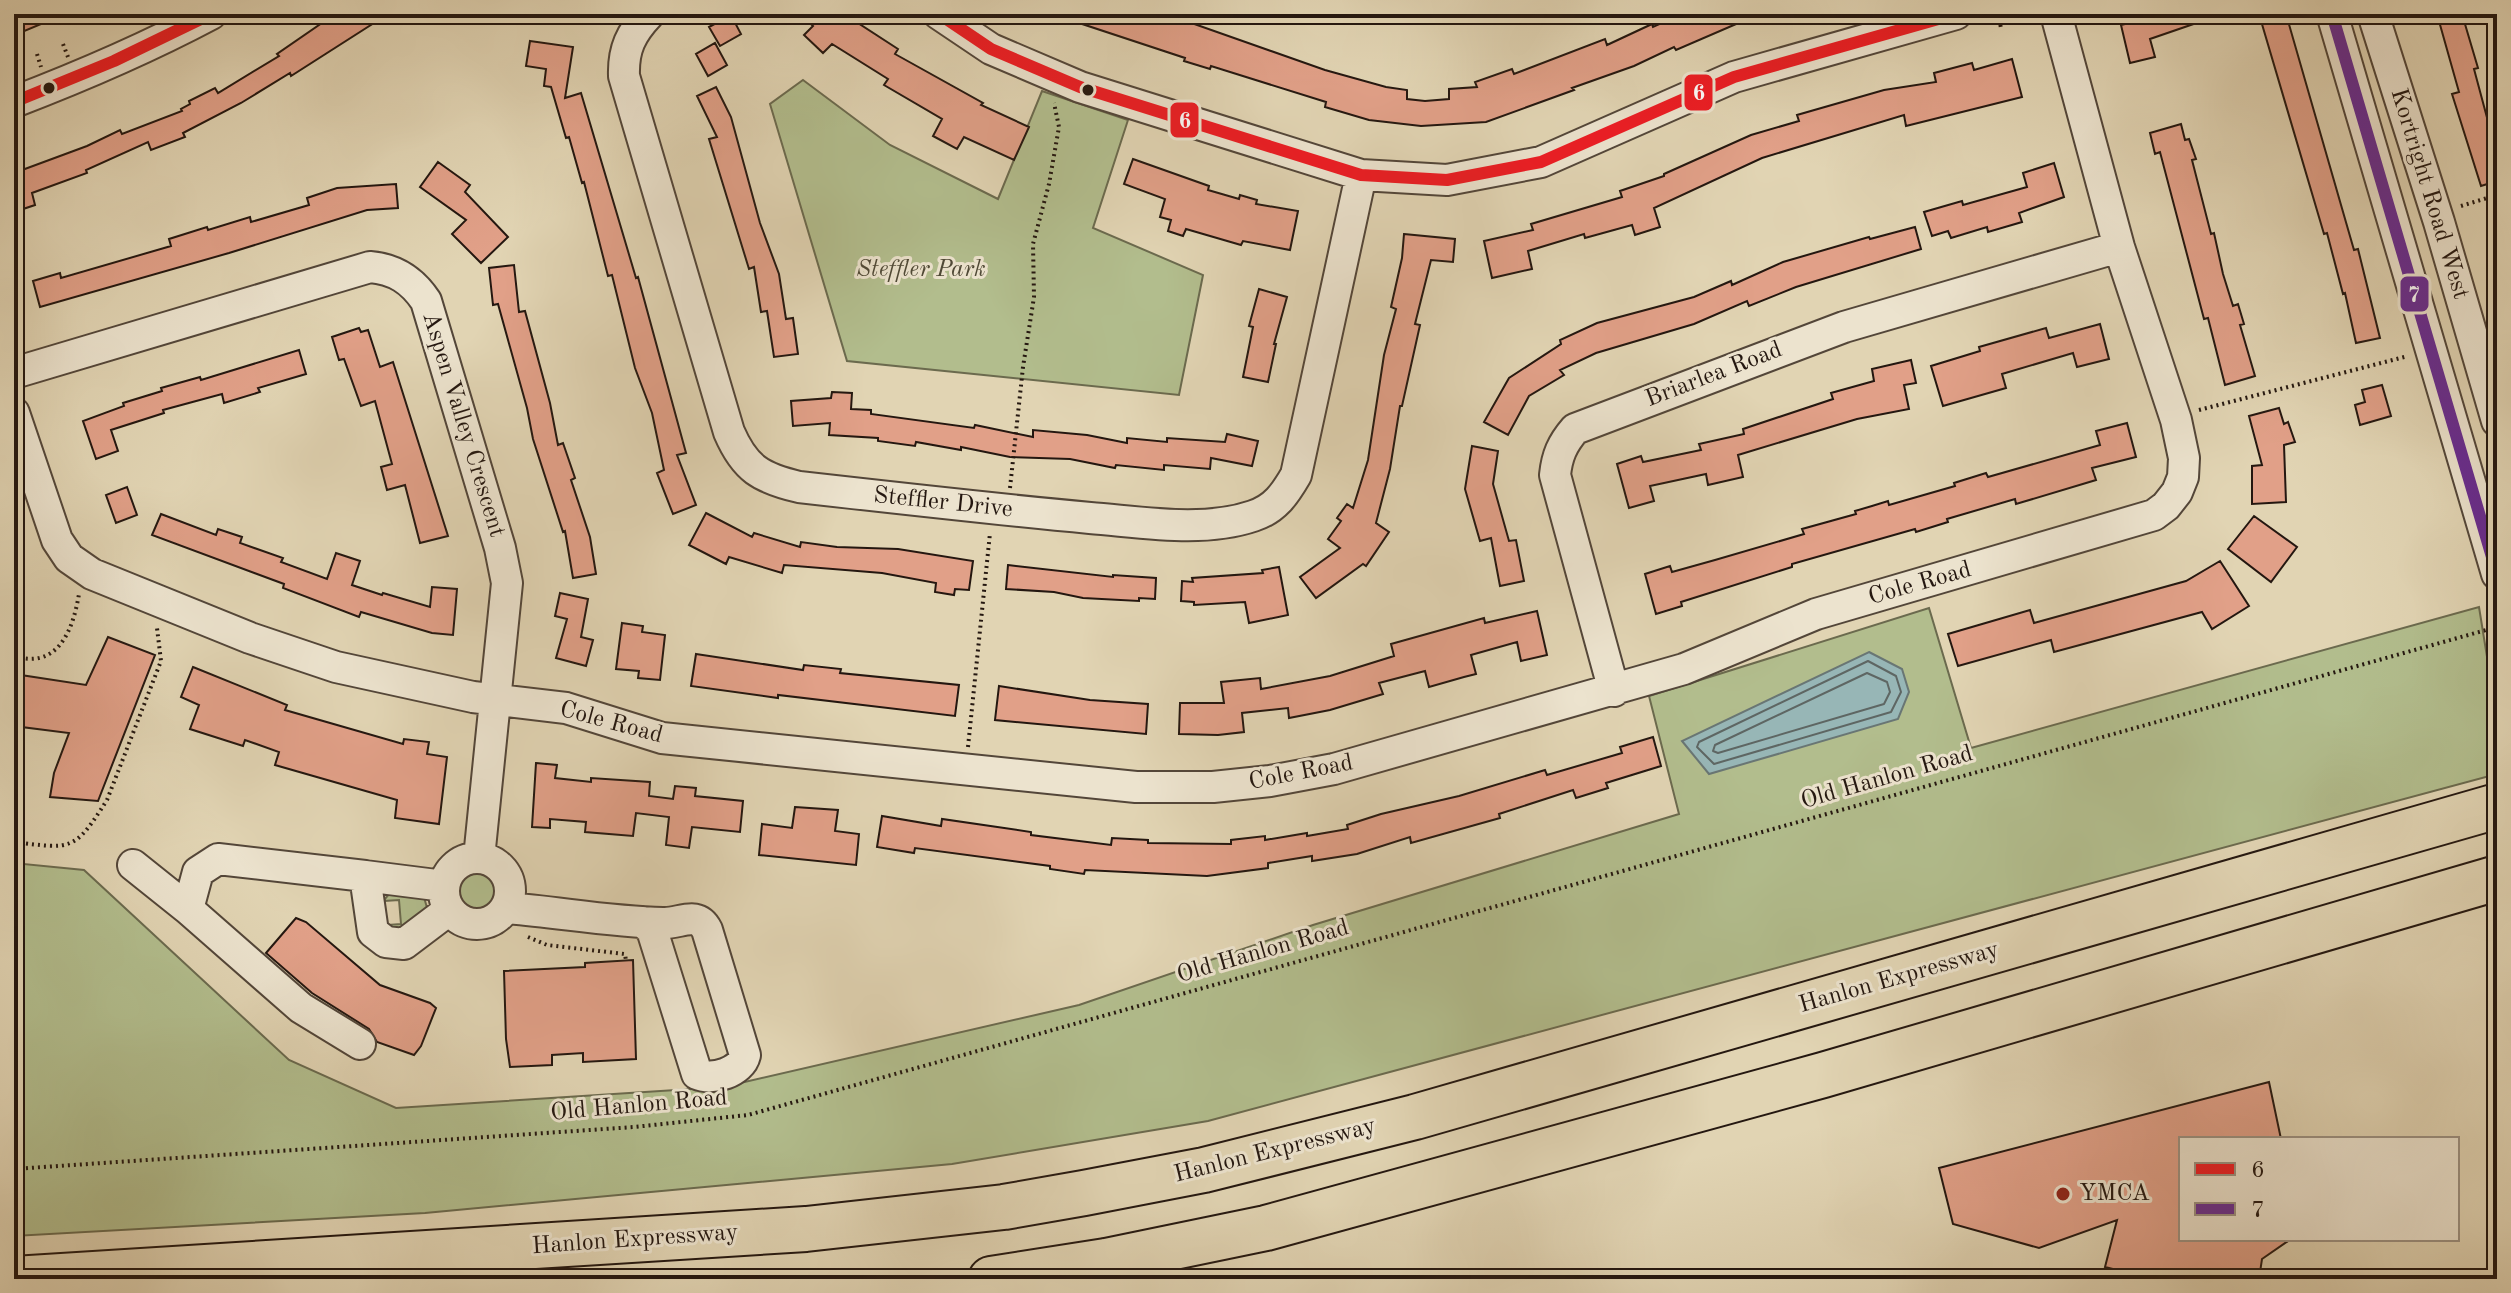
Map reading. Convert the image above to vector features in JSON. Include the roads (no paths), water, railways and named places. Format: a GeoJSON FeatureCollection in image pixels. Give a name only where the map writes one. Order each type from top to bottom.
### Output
{"type":"FeatureCollection","features":[{"type":"Feature","properties":{"kind":"highway","name":"Hanlon Expressway"},"geometry":{"type":"LineString","coordinates":[[14,1279],[806,1229],[1004,1207],[1084,1193],[1204,1170],[1415,1117],[2497,806]]}},
{"type":"Feature","properties":{"kind":"highway"},"geometry":{"type":"LineString","coordinates":[[991,1279],[1106,1261],[1266,1228],[1823,1075],[2497,878]]}},
{"type":"Feature","properties":{"kind":"street"},"geometry":{"type":"LineString","coordinates":[[14,102],[98,69],[211,14]]}},
{"type":"Feature","properties":{"kind":"street","name":"Steffler Drive"},"geometry":{"type":"LineString","coordinates":[[649,14],[626,46],[624,76],[724,416],[737,449],[759,473],[771,480],[799,487],[1000,510],[1181,524],[1233,521],[1252,517],[1276,504],[1296,475],[1361,175]]}},
{"type":"Feature","properties":{"kind":"street"},"geometry":{"type":"LineString","coordinates":[[939,14],[991,49],[1080,87],[1361,175],[1447,180],[1541,162],[1734,77],[1956,14]]}},
{"type":"Feature","properties":{"kind":"street","name":"Cole Road"},"geometry":{"type":"LineString","coordinates":[[14,413],[57,540],[69,558],[81,567],[250,638],[322,662],[496,700],[566,708],[662,738],[1136,787],[1213,787],[1270,781],[1334,769],[1684,669],[1816,614],[2154,515],[2166,506],[2183,477],[2184,458],[2176,420],[2119,247],[2056,14]]}},
{"type":"Feature","properties":{"kind":"street","name":"Kortright Road West"},"geometry":{"type":"LineString","coordinates":[[2332,14],[2497,574]]}},
{"type":"Feature","properties":{"kind":"street","name":"Kortright Road West"},"geometry":{"type":"LineString","coordinates":[[2373,14],[2439,222],[2497,421]]}},
{"type":"Feature","properties":{"kind":"street","name":"Briarlea Road"},"geometry":{"type":"LineString","coordinates":[[1614,691],[1555,475],[1557,457],[1575,429],[1844,327],[2119,247]]}},
{"type":"Feature","properties":{"kind":"street","name":"Aspen Valley Crescent"},"geometry":{"type":"LineString","coordinates":[[14,373],[370,267],[395,272],[412,282],[426,301],[505,565],[507,583],[479,858]]}},
{"type":"Feature","properties":{"kind":"street"},"geometry":{"type":"LineString","coordinates":[[188,909],[198,872],[218,859],[365,876],[447,898],[456,917],[475,924],[495,919],[506,908],[510,894],[506,874],[499,866],[479,858],[461,862],[453,868],[447,898],[404,944],[386,942],[373,932],[365,876]]}},
{"type":"Feature","properties":{"kind":"street"},"geometry":{"type":"LineString","coordinates":[[133,865],[301,1008],[360,1044]]}},
{"type":"Feature","properties":{"kind":"street"},"geometry":{"type":"LineString","coordinates":[[506,908],[667,924],[694,918],[705,924],[745,1055],[737,1069],[705,1077],[697,1074],[652,930],[643,922]]}},
{"type":"Feature","properties":{"kind":"water"},"geometry":{"type":"Polygon","coordinates":[[[1869,652],[1902,669],[1909,692],[1898,719],[1709,774],[1682,741],[1869,652]]]}},
{"type":"Feature","properties":{"kind":"place","name":"YMCA"},"geometry":{"type":"Point","coordinates":[2063,1194]}},
{"type":"Feature","properties":{"kind":"park label","name":"Steffler Park"},"geometry":{"type":"Point","coordinates":[921,270]}}]}
